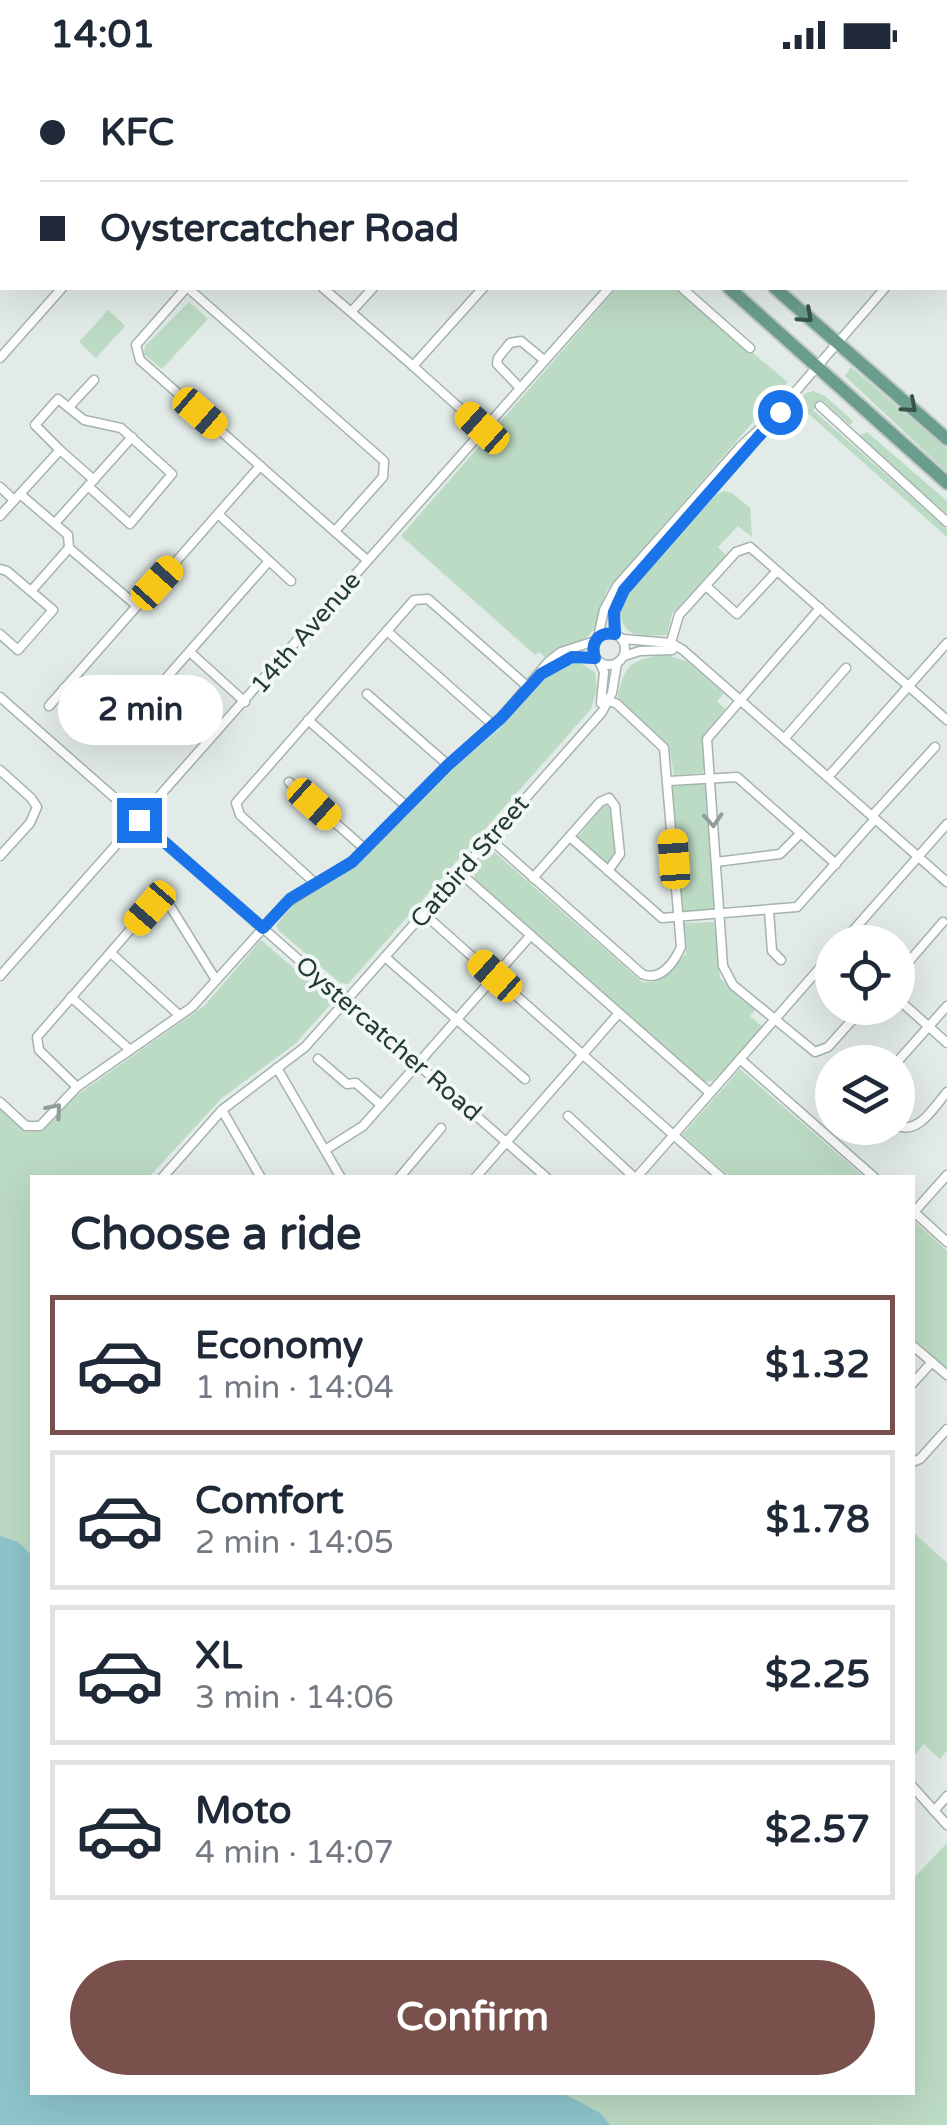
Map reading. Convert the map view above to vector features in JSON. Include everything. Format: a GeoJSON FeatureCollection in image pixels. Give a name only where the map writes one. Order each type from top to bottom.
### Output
{"type":"FeatureCollection","features":[{"type":"Feature","properties":{"kind":"main road"},"geometry":{"type":"LineString","coordinates":[[730,290],[947,484]]}},
{"type":"Feature","properties":{"kind":"main road"},"geometry":{"type":"LineString","coordinates":[[777,290],[947,439]]}},
{"type":"Feature","properties":{"kind":"street"},"geometry":{"type":"LineString","coordinates":[[0,358],[60,290]]}},
{"type":"Feature","properties":{"kind":"street"},"geometry":{"type":"LineString","coordinates":[[185,290],[140,340],[135,349],[137,356],[368,560]]}},
{"type":"Feature","properties":{"kind":"street"},"geometry":{"type":"LineString","coordinates":[[189,290],[384,461],[383,477],[335,531]]}},
{"type":"Feature","properties":{"kind":"street"},"geometry":{"type":"LineString","coordinates":[[326,290],[482,428]]}},
{"type":"Feature","properties":{"kind":"street"},"geometry":{"type":"LineString","coordinates":[[352,312],[371,290]]}},
{"type":"Feature","properties":{"kind":"street"},"geometry":{"type":"LineString","coordinates":[[414,366],[481,290]]}},
{"type":"Feature","properties":{"kind":"street","name":"14th Avenue"},"geometry":{"type":"LineString","coordinates":[[0,976],[607,290]]}},
{"type":"Feature","properties":{"kind":"street"},"geometry":{"type":"LineString","coordinates":[[684,290],[750,348]]}},
{"type":"Feature","properties":{"kind":"street"},"geometry":{"type":"LineString","coordinates":[[621,660],[626,648],[614,612],[624,590],[882,290]]}},
{"type":"Feature","properties":{"kind":"street"},"geometry":{"type":"LineString","coordinates":[[520,388],[497,364],[510,342],[521,341],[544,360]]}},
{"type":"Feature","properties":{"kind":"street"},"geometry":{"type":"LineString","coordinates":[[69,407],[94,380]]}},
{"type":"Feature","properties":{"kind":"street"},"geometry":{"type":"LineString","coordinates":[[58,399],[69,407],[84,420],[118,426],[172,476],[130,524],[35,425],[58,399]]}},
{"type":"Feature","properties":{"kind":"street"},"geometry":{"type":"LineString","coordinates":[[820,406],[947,522]]}},
{"type":"Feature","properties":{"kind":"street"},"geometry":{"type":"LineString","coordinates":[[597,660],[596,639],[604,610],[617,586],[740,446],[780,412]]}},
{"type":"Feature","properties":{"kind":"street"},"geometry":{"type":"LineString","coordinates":[[55,524],[132,437]]}},
{"type":"Feature","properties":{"kind":"street"},"geometry":{"type":"LineString","coordinates":[[0,516],[60,450]]}},
{"type":"Feature","properties":{"kind":"street"},"geometry":{"type":"LineString","coordinates":[[48,706],[260,466]]}},
{"type":"Feature","properties":{"kind":"street"},"geometry":{"type":"LineString","coordinates":[[0,487],[68,535],[69,548],[137,606]]}},
{"type":"Feature","properties":{"kind":"street"},"geometry":{"type":"LineString","coordinates":[[218,514],[292,581]]}},
{"type":"Feature","properties":{"kind":"street"},"geometry":{"type":"LineString","coordinates":[[32,590],[69,548]]}},
{"type":"Feature","properties":{"kind":"street"},"geometry":{"type":"LineString","coordinates":[[670,646],[676,618],[736,552],[746,548],[755,551],[947,720]]}},
{"type":"Feature","properties":{"kind":"street"},"geometry":{"type":"LineString","coordinates":[[64,688],[106,724],[118,728],[125,725],[269,561]]}},
{"type":"Feature","properties":{"kind":"street"},"geometry":{"type":"LineString","coordinates":[[0,634],[18,650],[53,610],[4,570]]}},
{"type":"Feature","properties":{"kind":"street"},"geometry":{"type":"LineString","coordinates":[[706,586],[737,614],[777,570]]}},
{"type":"Feature","properties":{"kind":"street"},"geometry":{"type":"LineString","coordinates":[[314,883],[240,815],[236,808],[239,798],[414,600],[425,598],[528,687]]}},
{"type":"Feature","properties":{"kind":"street"},"geometry":{"type":"LineString","coordinates":[[820,608],[707,739],[726,976],[808,1048],[818,1052],[828,1047],[848,1025]]}},
{"type":"Feature","properties":{"kind":"street"},"geometry":{"type":"LineString","coordinates":[[386,631],[493,726]]}},
{"type":"Feature","properties":{"kind":"street"},"geometry":{"type":"LineString","coordinates":[[0,1102],[31,1128],[40,1126],[78,1087],[192,1007],[285,904],[352,862],[448,765],[493,726],[548,662],[561,652],[606,633],[686,653],[947,882]]}},
{"type":"Feature","properties":{"kind":"street"},"geometry":{"type":"LineString","coordinates":[[828,777],[947,643]]}},
{"type":"Feature","properties":{"kind":"street"},"geometry":{"type":"LineString","coordinates":[[541,674],[572,657],[606,665],[640,651],[670,646]]}},
{"type":"Feature","properties":{"kind":"street"},"geometry":{"type":"LineString","coordinates":[[191,653],[245,702]]}},
{"type":"Feature","properties":{"kind":"street","name":"Catbird Street"},"geometry":{"type":"LineString","coordinates":[[597,660],[604,672],[606,700]]}},
{"type":"Feature","properties":{"kind":"street","name":"Catbird Street"},"geometry":{"type":"LineString","coordinates":[[165,1174],[222,1110],[305,1047],[346,1001],[594,721],[621,660]]}},
{"type":"Feature","properties":{"kind":"street"},"geometry":{"type":"LineString","coordinates":[[784,738],[846,668]]}},
{"type":"Feature","properties":{"kind":"street"},"geometry":{"type":"LineString","coordinates":[[367,694],[448,765]]}},
{"type":"Feature","properties":{"kind":"street","name":"Oystercatcher Road"},"geometry":{"type":"LineString","coordinates":[[0,697],[544,1175]]}},
{"type":"Feature","properties":{"kind":"street"},"geometry":{"type":"LineString","coordinates":[[488,838],[648,977],[659,975],[678,954],[669,781],[661,743],[606,700]]}},
{"type":"Feature","properties":{"kind":"street"},"geometry":{"type":"LineString","coordinates":[[308,720],[406,806]]}},
{"type":"Feature","properties":{"kind":"street"},"geometry":{"type":"LineString","coordinates":[[570,837],[658,916],[720,915],[797,907],[935,747]]}},
{"type":"Feature","properties":{"kind":"street"},"geometry":{"type":"LineString","coordinates":[[0,770],[37,808],[30,823],[0,856]]}},
{"type":"Feature","properties":{"kind":"street"},"geometry":{"type":"LineString","coordinates":[[669,781],[737,777],[836,864]]}},
{"type":"Feature","properties":{"kind":"street"},"geometry":{"type":"LineString","coordinates":[[289,782],[365,849]]}},
{"type":"Feature","properties":{"kind":"street"},"geometry":{"type":"LineString","coordinates":[[533,878],[607,798],[613,800],[620,854],[608,871]]}},
{"type":"Feature","properties":{"kind":"street"},"geometry":{"type":"LineString","coordinates":[[858,925],[947,824]]}},
{"type":"Feature","properties":{"kind":"street"},"geometry":{"type":"LineString","coordinates":[[716,862],[780,854],[801,833]]}},
{"type":"Feature","properties":{"kind":"street"},"geometry":{"type":"LineString","coordinates":[[459,872],[710,1093]]}},
{"type":"Feature","properties":{"kind":"street"},"geometry":{"type":"LineString","coordinates":[[78,1087],[39,1050],[36,1042],[150,908],[164,902],[170,906],[216,980]]}},
{"type":"Feature","properties":{"kind":"street"},"geometry":{"type":"LineString","coordinates":[[769,911],[772,951],[781,960]]}},
{"type":"Feature","properties":{"kind":"street"},"geometry":{"type":"LineString","coordinates":[[423,913],[719,1175]]}},
{"type":"Feature","properties":{"kind":"street"},"geometry":{"type":"LineString","coordinates":[[915,954],[943,922]]}},
{"type":"Feature","properties":{"kind":"street"},"geometry":{"type":"LineString","coordinates":[[325,1150],[363,1126],[531,935]]}},
{"type":"Feature","properties":{"kind":"street"},"geometry":{"type":"LineString","coordinates":[[110,953],[179,1016]]}},
{"type":"Feature","properties":{"kind":"street"},"geometry":{"type":"LineString","coordinates":[[385,957],[525,1078]]}},
{"type":"Feature","properties":{"kind":"street"},"geometry":{"type":"LineString","coordinates":[[639,1175],[815,974]]}},
{"type":"Feature","properties":{"kind":"street"},"geometry":{"type":"LineString","coordinates":[[71,997],[130,1050]]}},
{"type":"Feature","properties":{"kind":"street"},"geometry":{"type":"LineString","coordinates":[[913,1045],[947,1006]]}},
{"type":"Feature","properties":{"kind":"street"},"geometry":{"type":"LineString","coordinates":[[478,1175],[619,1013]]}},
{"type":"Feature","properties":{"kind":"street"},"geometry":{"type":"LineString","coordinates":[[915,1015],[947,1044]]}},
{"type":"Feature","properties":{"kind":"street"},"geometry":{"type":"LineString","coordinates":[[318,1059],[347,1084],[356,1083],[381,1105]]}},
{"type":"Feature","properties":{"kind":"street"},"geometry":{"type":"LineString","coordinates":[[740,1059],[815,1125]]}},
{"type":"Feature","properties":{"kind":"street"},"geometry":{"type":"LineString","coordinates":[[277,1068],[339,1175]]}},
{"type":"Feature","properties":{"kind":"street"},"geometry":{"type":"LineString","coordinates":[[915,1127],[947,1092]]}},
{"type":"Feature","properties":{"kind":"street"},"geometry":{"type":"LineString","coordinates":[[222,1110],[259,1175]]}},
{"type":"Feature","properties":{"kind":"street"},"geometry":{"type":"LineString","coordinates":[[568,1116],[633,1175]]}},
{"type":"Feature","properties":{"kind":"street"},"geometry":{"type":"LineString","coordinates":[[402,1175],[441,1128]]}},
{"type":"Feature","properties":{"kind":"street"},"geometry":{"type":"LineString","coordinates":[[838,1145],[872,1175]]}},
{"type":"Feature","properties":{"kind":"street"},"geometry":{"type":"LineString","coordinates":[[915,1210],[947,1175]]}},
{"type":"Feature","properties":{"kind":"street"},"geometry":{"type":"LineString","coordinates":[[915,1212],[947,1242]]}},
{"type":"Feature","properties":{"kind":"street"},"geometry":{"type":"LineString","coordinates":[[915,1348],[947,1375]]}},
{"type":"Feature","properties":{"kind":"street"},"geometry":{"type":"LineString","coordinates":[[915,1381],[932,1362]]}},
{"type":"Feature","properties":{"kind":"street"},"geometry":{"type":"LineString","coordinates":[[915,1461],[946,1433]]}},
{"type":"Feature","properties":{"kind":"street"},"geometry":{"type":"LineString","coordinates":[[915,1789],[947,1826]]}},
{"type":"Feature","properties":{"kind":"street"},"geometry":{"type":"LineString","coordinates":[[934,1811],[947,1796]]}},
{"type":"Feature","properties":{"kind":"green space"},"geometry":{"type":"Polygon","coordinates":[[[615,290],[676,290],[788,382],[608,589],[589,635],[545,657],[539,652],[535,655],[401,536],[615,290]]]}},
{"type":"Feature","properties":{"kind":"green space"},"geometry":{"type":"Polygon","coordinates":[[[189,302],[208,319],[162,369],[144,354],[145,346],[189,302]]]}},
{"type":"Feature","properties":{"kind":"green space"},"geometry":{"type":"Polygon","coordinates":[[[108,310],[125,326],[96,358],[79,342],[108,310]]]}},
{"type":"Feature","properties":{"kind":"green space"},"geometry":{"type":"Polygon","coordinates":[[[851,367],[947,449],[947,472],[845,376],[851,367]]]}},
{"type":"Feature","properties":{"kind":"green space"},"geometry":{"type":"Polygon","coordinates":[[[813,391],[825,396],[853,421],[850,425],[822,400],[813,410],[947,529],[947,537],[810,415],[801,409],[790,410],[813,391]]]}},
{"type":"Feature","properties":{"kind":"green space"},"geometry":{"type":"Polygon","coordinates":[[[867,432],[947,501],[947,514],[858,436],[867,432]]]}},
{"type":"Feature","properties":{"kind":"green space"},"geometry":{"type":"Polygon","coordinates":[[[724,491],[750,508],[752,537],[738,526],[718,547],[726,555],[672,614],[667,635],[644,635],[626,629],[620,614],[629,591],[716,495],[724,491]]]}},
{"type":"Feature","properties":{"kind":"green space"},"geometry":{"type":"Polygon","coordinates":[[[664,654],[688,662],[724,694],[717,701],[725,709],[705,733],[702,773],[674,775],[669,745],[617,699],[630,666],[664,654]]]}},
{"type":"Feature","properties":{"kind":"green space"},"geometry":{"type":"Polygon","coordinates":[[[577,661],[595,672],[597,689],[591,709],[348,984],[340,983],[278,930],[276,925],[293,905],[356,866],[460,762],[499,729],[544,678],[577,661]]]}},
{"type":"Feature","properties":{"kind":"green space"},"geometry":{"type":"Polygon","coordinates":[[[672,785],[706,786],[714,911],[682,912],[672,785]]]}},
{"type":"Feature","properties":{"kind":"green space"},"geometry":{"type":"Polygon","coordinates":[[[606,803],[611,805],[615,856],[605,864],[578,837],[606,803]]]}},
{"type":"Feature","properties":{"kind":"green space"},"geometry":{"type":"Polygon","coordinates":[[[488,850],[642,982],[661,978],[686,954],[684,923],[715,922],[720,978],[755,1010],[750,1016],[763,1027],[713,1081],[705,1082],[475,879],[473,867],[488,850]]]}},
{"type":"Feature","properties":{"kind":"green space"},"geometry":{"type":"Polygon","coordinates":[[[261,940],[330,999],[330,1005],[295,1044],[222,1098],[151,1175],[30,1175],[30,2095],[915,2095],[915,1877],[947,1843],[947,2125],[0,2125],[0,1107],[27,1132],[43,1131],[73,1098],[204,1006],[261,940]]]}},
{"type":"Feature","properties":{"kind":"green space"},"geometry":{"type":"Polygon","coordinates":[[[740,1069],[815,1134],[815,1145],[827,1145],[862,1175],[728,1175],[682,1135],[740,1069]]]}},
{"type":"Feature","properties":{"kind":"green space"},"geometry":{"type":"Polygon","coordinates":[[[915,1222],[947,1251],[947,1369],[915,1340],[915,1222]]]}},
{"type":"Feature","properties":{"kind":"green space"},"geometry":{"type":"Polygon","coordinates":[[[915,1534],[947,1563],[947,1750],[940,1759],[924,1744],[915,1755],[915,1534]]]}},
{"type":"Feature","properties":{"kind":"water"},"geometry":{"type":"Polygon","coordinates":[[[0,1536],[18,1542],[30,1554],[30,2095],[567,2095],[600,2113],[610,2125],[0,2125],[0,1536]]]}},
{"type":"Feature","properties":{"kind":"route"},"geometry":{"type":"LineString","coordinates":[[139,820],[263,928],[290,899],[352,862],[541,674],[572,657],[595,658],[596,639],[602,634],[615,634],[614,612],[624,590],[780,412]]}}]}
